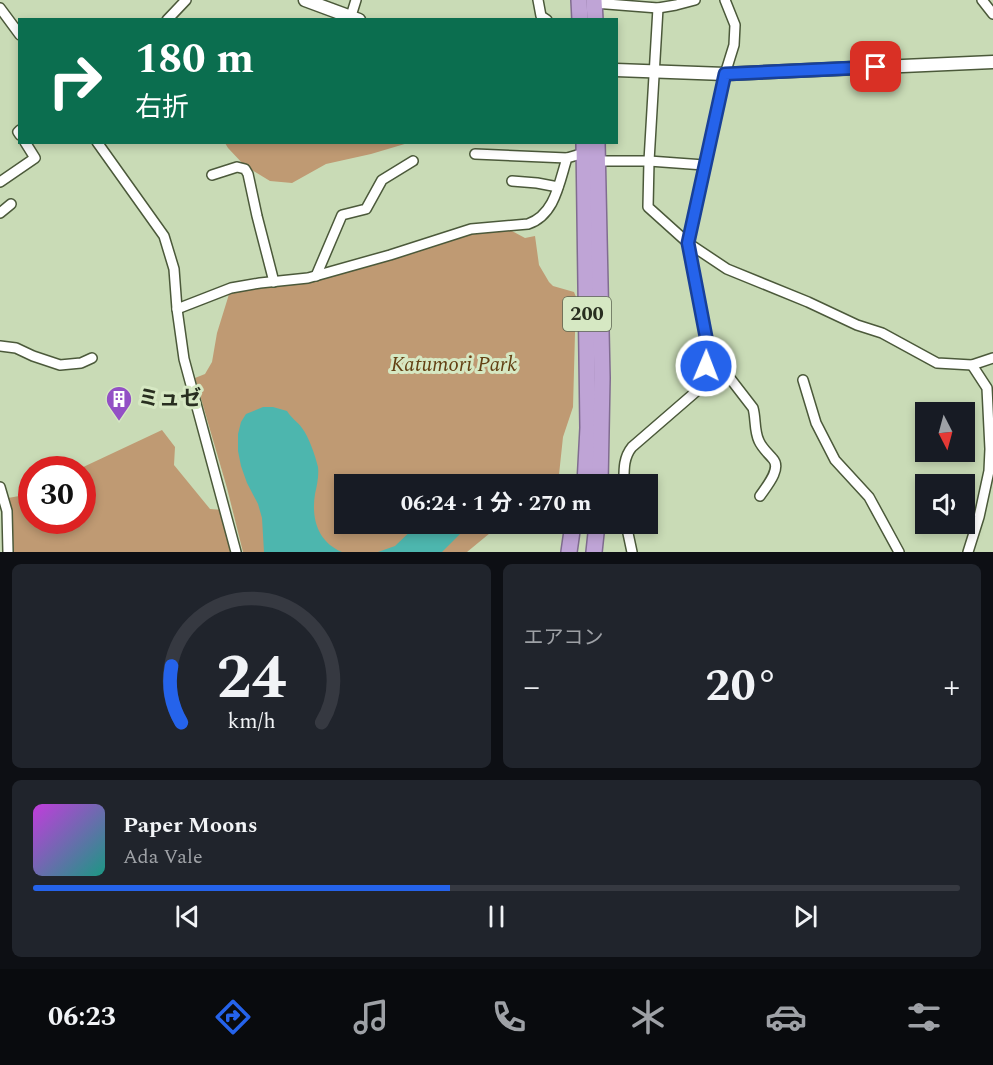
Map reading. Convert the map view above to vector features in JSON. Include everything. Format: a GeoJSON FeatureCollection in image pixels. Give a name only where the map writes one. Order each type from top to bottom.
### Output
{"type":"FeatureCollection","features":[{"type":"Feature","properties":{"kind":"highway"},"geometry":{"type":"LineString","coordinates":[[581,18],[589,1]]}},
{"type":"Feature","properties":{"kind":"highway"},"geometry":{"type":"LineString","coordinates":[[589,1],[594,18]]}},
{"type":"Feature","properties":{"kind":"highway","name":"200"},"geometry":{"type":"LineString","coordinates":[[588,152],[600,474]]}},
{"type":"Feature","properties":{"kind":"highway"},"geometry":{"type":"LineString","coordinates":[[580,474],[595,379]]}},
{"type":"Feature","properties":{"kind":"highway"},"geometry":{"type":"LineString","coordinates":[[595,379],[608,433],[609,474]]}},
{"type":"Feature","properties":{"kind":"highway","name":"200"},"geometry":{"type":"LineString","coordinates":[[586,474],[588,428],[595,379]]}},
{"type":"Feature","properties":{"kind":"highway"},"geometry":{"type":"LineString","coordinates":[[570,552],[572,534]]}},
{"type":"Feature","properties":{"kind":"highway"},"geometry":{"type":"LineString","coordinates":[[577,552],[579,534]]}},
{"type":"Feature","properties":{"kind":"highway"},"geometry":{"type":"LineString","coordinates":[[594,552],[596,534]]}},
{"type":"Feature","properties":{"kind":"highway"},"geometry":{"type":"LineString","coordinates":[[604,552],[606,534]]}},
{"type":"Feature","properties":{"kind":"street"},"geometry":{"type":"LineString","coordinates":[[168,18],[186,0]]}},
{"type":"Feature","properties":{"kind":"street"},"geometry":{"type":"LineString","coordinates":[[305,0],[355,18],[356,0]]}},
{"type":"Feature","properties":{"kind":"street"},"geometry":{"type":"LineString","coordinates":[[538,0],[541,16],[544,18]]}},
{"type":"Feature","properties":{"kind":"street"},"geometry":{"type":"LineString","coordinates":[[589,1],[658,8],[695,0]]}},
{"type":"Feature","properties":{"kind":"street"},"geometry":{"type":"LineString","coordinates":[[624,474],[627,453],[699,388],[706,366],[707,342],[688,243],[725,74],[734,45],[735,25],[725,0]]}},
{"type":"Feature","properties":{"kind":"street"},"geometry":{"type":"LineString","coordinates":[[982,0],[993,14]]}},
{"type":"Feature","properties":{"kind":"street"},"geometry":{"type":"LineString","coordinates":[[0,8],[18,32]]}},
{"type":"Feature","properties":{"kind":"street"},"geometry":{"type":"LineString","coordinates":[[658,8],[648,207],[688,243],[727,269],[808,302],[857,326],[882,333],[937,363],[972,365],[993,358]]}},
{"type":"Feature","properties":{"kind":"street"},"geometry":{"type":"LineString","coordinates":[[618,70],[725,74],[993,62]]}},
{"type":"Feature","properties":{"kind":"street"},"geometry":{"type":"LineString","coordinates":[[0,182],[35,158],[26,144]]}},
{"type":"Feature","properties":{"kind":"street"},"geometry":{"type":"LineString","coordinates":[[98,144],[164,236],[174,269],[177,309],[187,374],[236,552]]}},
{"type":"Feature","properties":{"kind":"street"},"geometry":{"type":"LineString","coordinates":[[475,154],[567,158],[588,152],[649,161],[704,165]]}},
{"type":"Feature","properties":{"kind":"street"},"geometry":{"type":"LineString","coordinates":[[177,309],[231,288],[308,278],[471,229],[528,224],[537,221],[554,201],[567,158]]}},
{"type":"Feature","properties":{"kind":"street"},"geometry":{"type":"LineString","coordinates":[[316,276],[342,215],[366,209],[382,180],[413,161]]}},
{"type":"Feature","properties":{"kind":"street"},"geometry":{"type":"LineString","coordinates":[[212,175],[237,167],[245,169],[248,174],[274,282]]}},
{"type":"Feature","properties":{"kind":"street"},"geometry":{"type":"LineString","coordinates":[[512,181],[558,187]]}},
{"type":"Feature","properties":{"kind":"street"},"geometry":{"type":"LineString","coordinates":[[0,213],[11,204]]}},
{"type":"Feature","properties":{"kind":"street"},"geometry":{"type":"LineString","coordinates":[[0,346],[16,348],[60,365],[69,365],[92,358]]}},
{"type":"Feature","properties":{"kind":"street"},"geometry":{"type":"LineString","coordinates":[[708,352],[753,408],[757,438],[777,466],[760,496]]}},
{"type":"Feature","properties":{"kind":"street"},"geometry":{"type":"LineString","coordinates":[[968,552],[979,517],[989,471],[990,448],[987,388],[972,365]]}},
{"type":"Feature","properties":{"kind":"street"},"geometry":{"type":"LineString","coordinates":[[803,380],[816,423],[835,460],[869,497],[898,552]]}},
{"type":"Feature","properties":{"kind":"street"},"geometry":{"type":"LineString","coordinates":[[0,487],[7,511],[8,552]]}},
{"type":"Feature","properties":{"kind":"street"},"geometry":{"type":"LineString","coordinates":[[628,534],[632,552]]}},
{"type":"Feature","properties":{"kind":"green space"},"geometry":{"type":"Polygon","coordinates":[[[226,144],[405,144],[326,164],[292,183],[270,181],[244,165],[226,144]]]}},
{"type":"Feature","properties":{"kind":"green space","name":"Katumori Park"},"geometry":{"type":"Polygon","coordinates":[[[512,231],[525,238],[535,236],[539,265],[549,282],[553,286],[574,292],[576,297],[573,407],[563,437],[559,474],[334,474],[334,534],[489,534],[467,552],[243,552],[195,378],[205,374],[212,362],[217,333],[230,291],[281,284],[474,232],[512,231]]]}},
{"type":"Feature","properties":{"kind":"green space"},"geometry":{"type":"Polygon","coordinates":[[[162,430],[175,447],[174,465],[210,509],[223,510],[233,552],[12,552],[11,514],[8,498],[18,496],[18,534],[96,534],[96,461],[162,430]]]}},
{"type":"Feature","properties":{"kind":"water"},"geometry":{"type":"Polygon","coordinates":[[[263,407],[287,411],[307,436],[318,467],[314,503],[315,521],[327,542],[342,552],[264,552],[262,518],[258,504],[247,483],[238,451],[241,422],[246,414],[263,407]]]}},
{"type":"Feature","properties":{"kind":"water"},"geometry":{"type":"Polygon","coordinates":[[[408,534],[460,534],[442,552],[378,552],[395,546],[408,534]]]}},
{"type":"Feature","properties":{"kind":"place","name":"ミュゼ"},"geometry":{"type":"Point","coordinates":[119,422]}},
{"type":"Feature","properties":{"kind":"route"},"geometry":{"type":"LineString","coordinates":[[706,366],[707,342],[688,243],[725,74],[876,67]]}}]}
